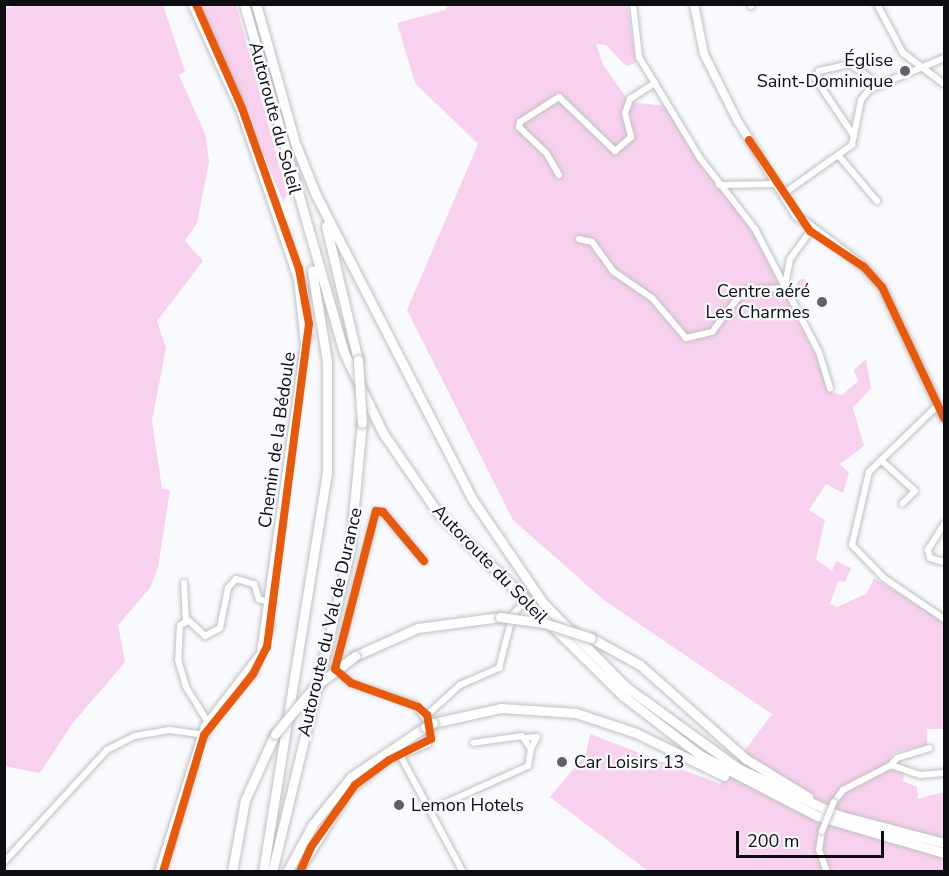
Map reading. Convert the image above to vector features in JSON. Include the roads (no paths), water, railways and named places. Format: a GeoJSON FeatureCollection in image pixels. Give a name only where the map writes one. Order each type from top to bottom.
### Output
{"type":"FeatureCollection","features":[{"type":"Feature","properties":{"kind":"highway","name":"Autoroute du Soleil"},"geometry":{"type":"LineString","coordinates":[[244,4],[304,230],[337,334],[368,405],[403,465],[450,526],[640,710],[719,766],[817,816],[945,853]]}},
{"type":"Feature","properties":{"kind":"highway","name":"Autoroute du Soleil"},"geometry":{"type":"LineString","coordinates":[[256,4],[295,143],[316,195],[492,532],[543,603],[599,663],[676,726],[766,784],[837,815],[945,841]]}},
{"type":"Feature","properties":{"kind":"highway","name":"Autoroute du Val de Durance"},"geometry":{"type":"LineString","coordinates":[[272,872],[352,539],[362,423],[358,360],[343,281],[316,195]]}},
{"type":"Feature","properties":{"kind":"highway","name":"Autoroute du Val de Durance"},"geometry":{"type":"LineString","coordinates":[[263,872],[328,457],[326,351],[304,230]]}},
{"type":"Feature","properties":{"kind":"highway"},"geometry":{"type":"LineString","coordinates":[[232,872],[245,800],[275,734],[310,691],[355,656],[418,628],[500,617],[544,623],[591,638],[645,669],[746,759],[795,791],[859,816],[945,841]]}},
{"type":"Feature","properties":{"kind":"highway"},"geometry":{"type":"LineString","coordinates":[[287,872],[313,824],[351,777],[429,723],[508,708],[585,715],[636,733],[817,816]]}},
{"type":"Feature","properties":{"kind":"main road"},"geometry":{"type":"LineString","coordinates":[[694,4],[718,90],[776,184],[810,231],[864,267],[882,287],[936,407],[945,418]]}},
{"type":"Feature","properties":{"kind":"street","name":"Chemin de la Bédoule"},"geometry":{"type":"LineString","coordinates":[[191,4],[239,109],[305,317],[272,604]]}},
{"type":"Feature","properties":{"kind":"street","name":"Chemin de la Bédoule"},"geometry":{"type":"LineString","coordinates":[[158,872],[206,725],[260,662],[272,604],[306,366],[308,307],[243,108],[196,4]]}},
{"type":"Feature","properties":{"kind":"street"},"geometry":{"type":"LineString","coordinates":[[633,4],[638,53],[719,184],[755,229],[786,287],[830,388]]}},
{"type":"Feature","properties":{"kind":"street"},"geometry":{"type":"LineString","coordinates":[[877,4],[903,53],[945,84]]}},
{"type":"Feature","properties":{"kind":"street"},"geometry":{"type":"LineString","coordinates":[[783,194],[839,156],[854,136],[861,100],[880,85],[925,70],[945,58]]}},
{"type":"Feature","properties":{"kind":"street"},"geometry":{"type":"LineString","coordinates":[[854,136],[815,78],[819,71],[843,63],[868,72],[880,85]]}},
{"type":"Feature","properties":{"kind":"street"},"geometry":{"type":"LineString","coordinates":[[559,175],[547,154],[519,127],[520,122],[559,97],[615,151],[631,137],[625,113],[630,99],[655,83]]}},
{"type":"Feature","properties":{"kind":"street"},"geometry":{"type":"LineString","coordinates":[[839,156],[877,201]]}},
{"type":"Feature","properties":{"kind":"street"},"geometry":{"type":"LineString","coordinates":[[719,184],[776,184]]}},
{"type":"Feature","properties":{"kind":"street"},"geometry":{"type":"LineString","coordinates":[[786,287],[790,260],[810,231]]}},
{"type":"Feature","properties":{"kind":"street"},"geometry":{"type":"LineString","coordinates":[[579,239],[592,242],[614,272],[652,298],[686,338],[712,332],[744,290],[786,287]]}},
{"type":"Feature","properties":{"kind":"street"},"geometry":{"type":"LineString","coordinates":[[936,407],[868,475],[852,544],[884,578],[945,619]]}},
{"type":"Feature","properties":{"kind":"street"},"geometry":{"type":"LineString","coordinates":[[881,460],[915,490],[902,504]]}},
{"type":"Feature","properties":{"kind":"street"},"geometry":{"type":"LineString","coordinates":[[424,561],[383,512],[376,512],[335,669],[346,681],[415,705],[429,723]]}},
{"type":"Feature","properties":{"kind":"street"},"geometry":{"type":"LineString","coordinates":[[945,524],[928,550],[930,558],[945,562]]}},
{"type":"Feature","properties":{"kind":"street"},"geometry":{"type":"LineString","coordinates":[[184,583],[188,621],[205,636],[216,633],[228,588],[236,579],[254,584],[259,599],[272,604]]}},
{"type":"Feature","properties":{"kind":"street"},"geometry":{"type":"LineString","coordinates":[[300,872],[344,798],[369,773],[400,755],[428,744],[429,723],[460,686],[499,668],[513,614],[521,606]]}},
{"type":"Feature","properties":{"kind":"street"},"geometry":{"type":"LineString","coordinates":[[4,862],[49,819],[104,752],[135,736],[206,725],[186,687],[178,660],[180,625],[188,621]]}},
{"type":"Feature","properties":{"kind":"street"},"geometry":{"type":"LineString","coordinates":[[178,729],[202,734]]}},
{"type":"Feature","properties":{"kind":"street","name":"Chemin de la Bédoule"},"geometry":{"type":"LineString","coordinates":[[164,872],[202,734]]}},
{"type":"Feature","properties":{"kind":"street"},"geometry":{"type":"LineString","coordinates":[[430,810],[527,767],[531,749],[525,738],[472,743]]}},
{"type":"Feature","properties":{"kind":"street"},"geometry":{"type":"LineString","coordinates":[[827,872],[819,850],[822,831],[834,802],[846,788],[891,765],[897,758],[930,748]]}},
{"type":"Feature","properties":{"kind":"street"},"geometry":{"type":"LineString","coordinates":[[400,755],[463,872]]}},
{"type":"Feature","properties":{"kind":"street"},"geometry":{"type":"LineString","coordinates":[[891,765],[920,775],[945,773]]}},
{"type":"Feature","properties":{"kind":"place","name":"Église Saint-Dominique"},"geometry":{"type":"Point","coordinates":[905,71]}},
{"type":"Feature","properties":{"kind":"place","name":"Centre aéré Les Charmes"},"geometry":{"type":"Point","coordinates":[822,302]}},
{"type":"Feature","properties":{"kind":"place","name":"Car Loisirs 13"},"geometry":{"type":"Point","coordinates":[562,762]}},
{"type":"Feature","properties":{"kind":"place","name":"Lemon Hotels"},"geometry":{"type":"Point","coordinates":[399,805]}}]}
